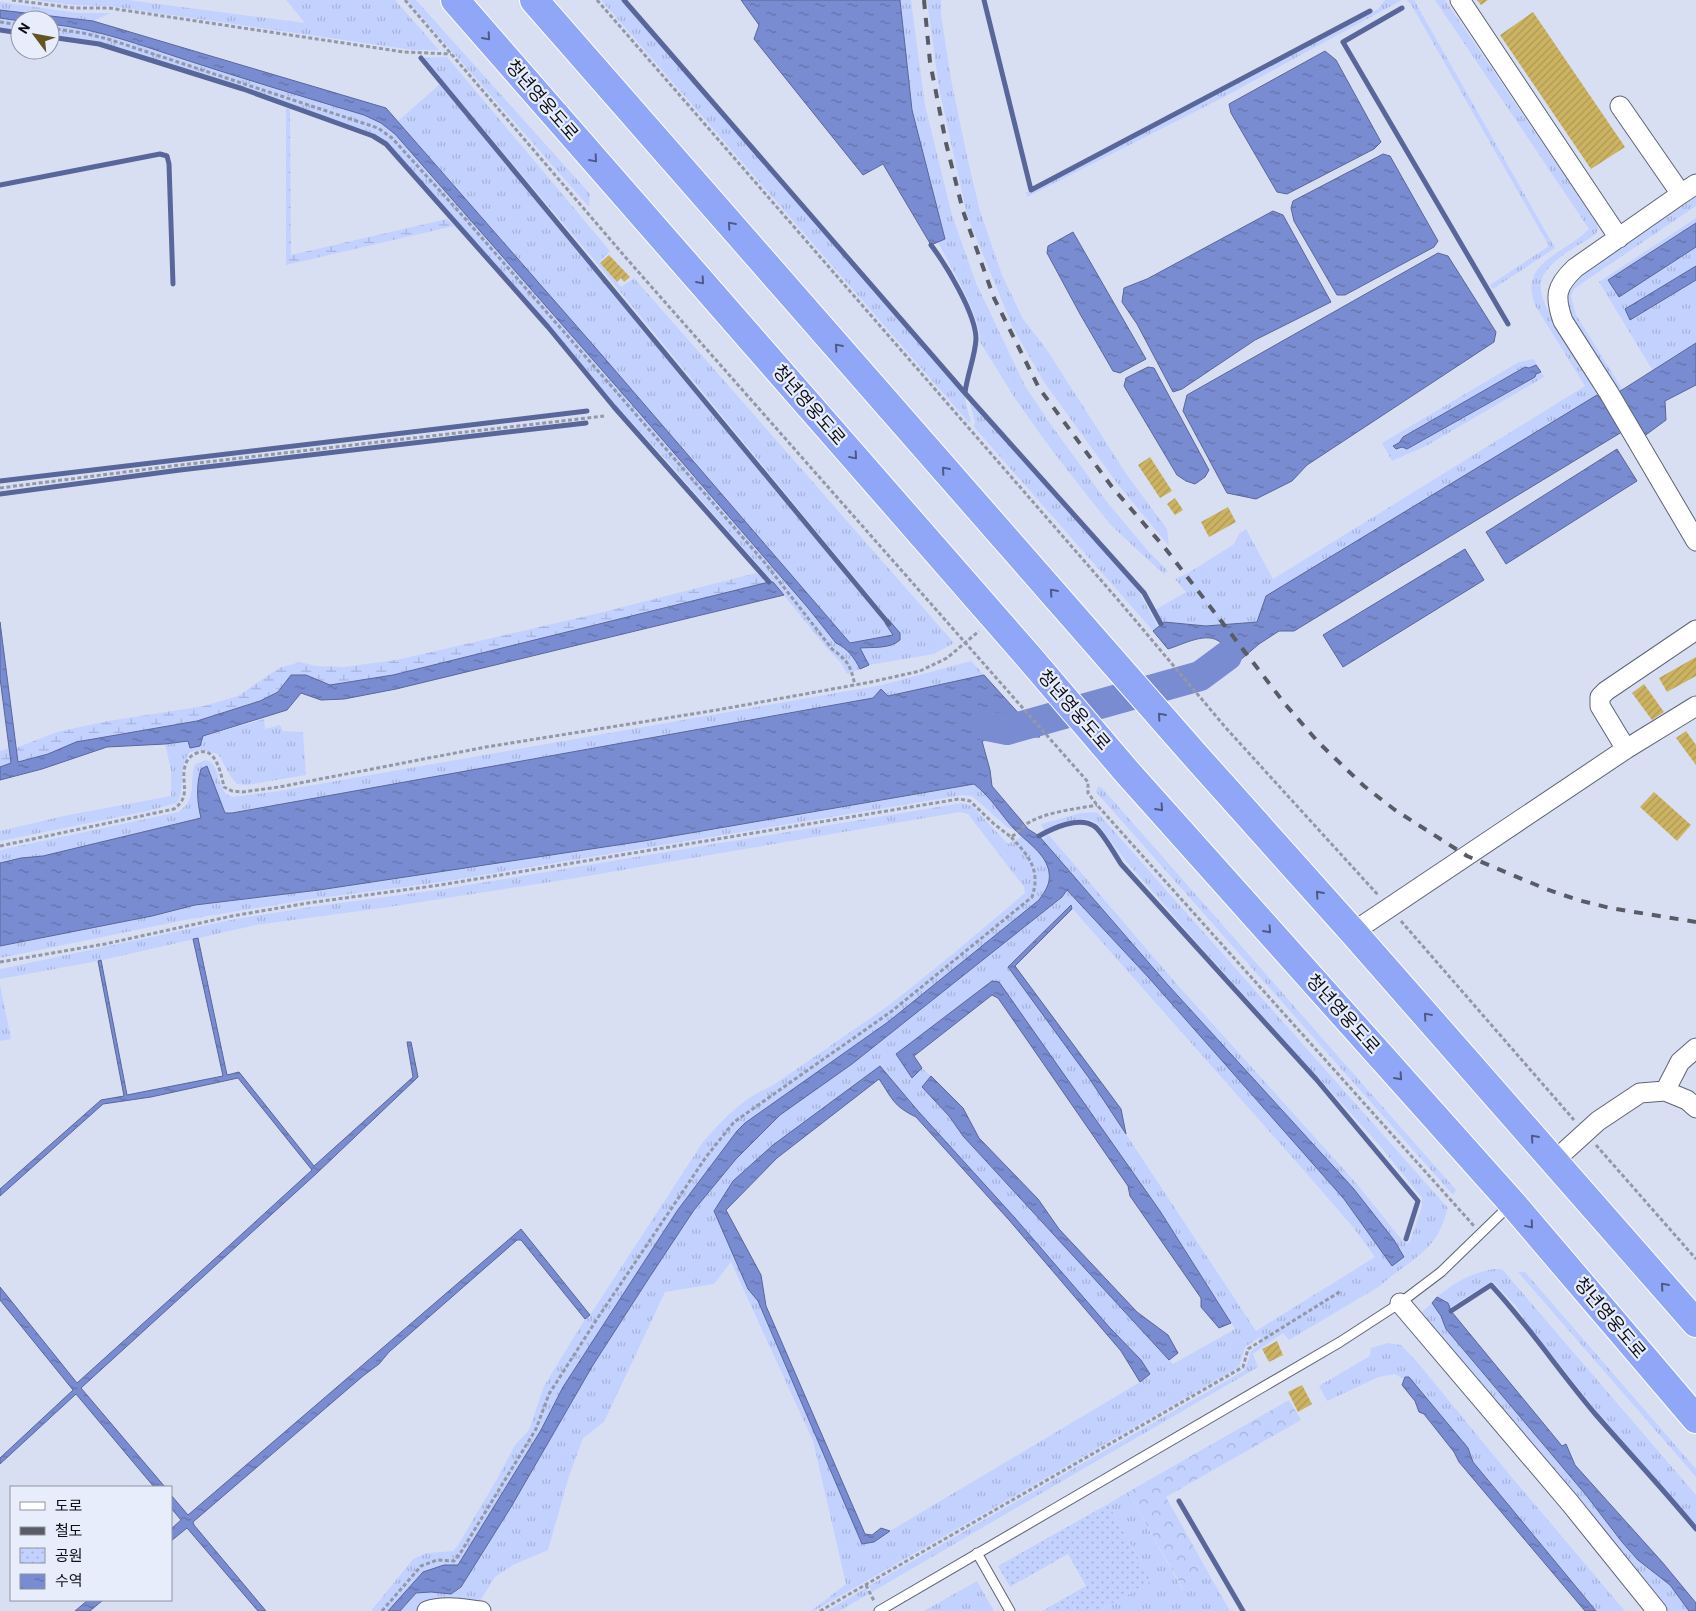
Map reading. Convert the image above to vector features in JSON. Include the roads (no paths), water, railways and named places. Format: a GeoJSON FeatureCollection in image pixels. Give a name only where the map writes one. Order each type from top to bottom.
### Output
{"type":"FeatureCollection","features":[{"type":"Feature","properties":{"kind":"highway","name":"청년영웅도로"},"geometry":{"type":"LineString","coordinates":[[455,0],[1127,772],[1512,1203],[1696,1419]]}},
{"type":"Feature","properties":{"kind":"highway"},"geometry":{"type":"LineString","coordinates":[[534,0],[1193,753],[1353,932],[1696,1323]]}},
{"type":"Feature","properties":{"kind":"street"},"geometry":{"type":"LineString","coordinates":[[1460,0],[1619,238]]}},
{"type":"Feature","properties":{"kind":"street"},"geometry":{"type":"LineString","coordinates":[[1620,106],[1689,189],[1575,268],[1558,288],[1557,298],[1563,321],[1609,394],[1696,541]]}},
{"type":"Feature","properties":{"kind":"street"},"geometry":{"type":"LineString","coordinates":[[1626,749],[1600,706],[1600,697],[1696,630]]}},
{"type":"Feature","properties":{"kind":"street"},"geometry":{"type":"LineString","coordinates":[[1353,932],[1626,749],[1696,706]]}},
{"type":"Feature","properties":{"kind":"street"},"geometry":{"type":"LineString","coordinates":[[1665,1091],[1680,1062],[1696,1048]]}},
{"type":"Feature","properties":{"kind":"street"},"geometry":{"type":"LineString","coordinates":[[1554,1161],[1598,1121],[1640,1093],[1665,1091],[1687,1100],[1696,1108]]}},
{"type":"Feature","properties":{"kind":"street"},"geometry":{"type":"LineString","coordinates":[[1400,1303],[1570,1503],[1657,1611]]}},
{"type":"Feature","properties":{"kind":"street"},"geometry":{"type":"LineString","coordinates":[[427,1611],[436,1608],[481,1611]]}},
{"type":"Feature","properties":{"kind":"lane"},"geometry":{"type":"LineString","coordinates":[[879,1611],[1340,1342],[1400,1303],[1441,1272],[1512,1203]]}},
{"type":"Feature","properties":{"kind":"lane"},"geometry":{"type":"LineString","coordinates":[[976,1553],[1010,1611]]}},
{"type":"Feature","properties":{"kind":"water"},"geometry":{"type":"Polygon","coordinates":[[[741,0],[900,0],[912,110],[945,239],[931,245],[883,164],[863,175],[754,39],[759,25],[741,0]]]}},
{"type":"Feature","properties":{"kind":"water"},"geometry":{"type":"Polygon","coordinates":[[[0,10],[10,11],[10,20],[0,18],[0,10]]]}},
{"type":"Feature","properties":{"kind":"water"},"geometry":{"type":"Polygon","coordinates":[[[60,17],[93,21],[386,108],[850,643],[893,635],[885,623],[888,619],[900,633],[900,640],[886,646],[860,648],[869,665],[860,669],[850,654],[836,643],[630,402],[395,134],[381,123],[364,115],[119,38],[60,25],[60,17]]]}},
{"type":"Feature","properties":{"kind":"water"},"geometry":{"type":"Polygon","coordinates":[[[1325,51],[1336,60],[1381,142],[1374,149],[1287,194],[1277,192],[1231,113],[1229,104],[1325,51]]]}},
{"type":"Feature","properties":{"kind":"water"},"geometry":{"type":"Polygon","coordinates":[[[1383,154],[1390,156],[1438,241],[1434,247],[1345,295],[1337,295],[1294,221],[1291,208],[1293,201],[1383,154]]]}},
{"type":"Feature","properties":{"kind":"water"},"geometry":{"type":"Polygon","coordinates":[[[1273,211],[1283,215],[1331,302],[1255,340],[1182,389],[1173,392],[1137,324],[1122,302],[1124,288],[1147,279],[1273,211]]]}},
{"type":"Feature","properties":{"kind":"water"},"geometry":{"type":"Polygon","coordinates":[[[1696,223],[1696,247],[1619,297],[1608,280],[1696,223]]]}},
{"type":"Feature","properties":{"kind":"water"},"geometry":{"type":"Polygon","coordinates":[[[1073,232],[1146,359],[1120,373],[1113,371],[1047,253],[1048,246],[1073,232]]]}},
{"type":"Feature","properties":{"kind":"water"},"geometry":{"type":"Polygon","coordinates":[[[1438,253],[1448,256],[1496,332],[1494,342],[1307,465],[1292,481],[1256,499],[1227,493],[1183,411],[1187,395],[1438,253]]]}},
{"type":"Feature","properties":{"kind":"water"},"geometry":{"type":"Polygon","coordinates":[[[1696,266],[1696,280],[1630,320],[1625,309],[1696,266]]]}},
{"type":"Feature","properties":{"kind":"water"},"geometry":{"type":"Polygon","coordinates":[[[1696,343],[1696,385],[1665,401],[1666,420],[1643,437],[1635,424],[1294,631],[1279,631],[1259,644],[1232,667],[1199,685],[1185,668],[1227,653],[1223,645],[1216,639],[1202,638],[1168,649],[1153,631],[1164,622],[1206,626],[1257,622],[1266,596],[1597,395],[1603,402],[1696,343]]]}},
{"type":"Feature","properties":{"kind":"water"},"geometry":{"type":"Polygon","coordinates":[[[1536,365],[1541,372],[1536,374],[1535,377],[1407,449],[1402,447],[1396,449],[1393,446],[1399,443],[1403,437],[1525,367],[1529,368],[1536,365]]]}},
{"type":"Feature","properties":{"kind":"water"},"geometry":{"type":"Polygon","coordinates":[[[1148,367],[1154,368],[1209,470],[1205,477],[1195,484],[1177,475],[1124,386],[1126,378],[1148,367]]]}},
{"type":"Feature","properties":{"kind":"water"},"geometry":{"type":"Polygon","coordinates":[[[1617,449],[1637,481],[1506,564],[1486,532],[1617,449]]]}},
{"type":"Feature","properties":{"kind":"water"},"geometry":{"type":"Polygon","coordinates":[[[1465,549],[1484,580],[1343,667],[1323,635],[1465,549]]]}},
{"type":"Feature","properties":{"kind":"water"},"geometry":{"type":"Polygon","coordinates":[[[773,582],[784,595],[396,689],[344,699],[321,700],[301,693],[287,710],[203,736],[200,746],[190,748],[188,741],[107,747],[42,769],[0,780],[0,767],[11,763],[0,678],[0,622],[18,762],[48,754],[76,742],[197,721],[260,701],[278,692],[291,675],[306,675],[330,685],[393,675],[773,582]]]}},
{"type":"Feature","properties":{"kind":"water"},"geometry":{"type":"Polygon","coordinates":[[[984,675],[1040,737],[1009,737],[982,741],[990,770],[992,786],[1028,829],[1039,836],[1168,985],[1353,1188],[1394,1240],[1404,1257],[1392,1266],[1344,1199],[1149,978],[1067,890],[1062,897],[852,1064],[780,1115],[736,1159],[694,1210],[593,1365],[511,1507],[461,1587],[451,1594],[416,1593],[400,1611],[388,1611],[423,1572],[444,1565],[458,1565],[541,1430],[563,1387],[677,1211],[737,1131],[745,1123],[888,1022],[1039,900],[1049,880],[1049,872],[1044,860],[974,784],[644,841],[319,890],[195,905],[152,916],[0,946],[0,863],[21,858],[43,856],[201,818],[198,800],[198,781],[201,769],[207,766],[225,813],[232,813],[873,698],[881,689],[888,696],[984,675]]]}},
{"type":"Feature","properties":{"kind":"water"},"geometry":{"type":"Polygon","coordinates":[[[1071,905],[1072,909],[1015,966],[1121,1109],[1126,1134],[1089,1078],[1008,967],[1071,905]]]}},
{"type":"Feature","properties":{"kind":"water"},"geometry":{"type":"Polygon","coordinates":[[[198,938],[227,1075],[239,1072],[314,1166],[413,1077],[407,1042],[411,1042],[418,1077],[317,1173],[81,1388],[164,1486],[153,1486],[76,1394],[0,1464],[0,1458],[73,1390],[0,1300],[0,1287],[77,1383],[312,1170],[238,1078],[151,1097],[103,1104],[0,1196],[0,1189],[101,1100],[124,1096],[98,961],[101,960],[127,1095],[223,1076],[193,939],[198,938]]]}},
{"type":"Feature","properties":{"kind":"water"},"geometry":{"type":"Polygon","coordinates":[[[992,981],[999,982],[1160,1211],[1231,1323],[1219,1328],[1201,1307],[1201,1298],[1130,1196],[1128,1186],[998,998],[992,995],[914,1056],[922,1068],[912,1078],[896,1054],[992,981]]]}},
{"type":"Feature","properties":{"kind":"water"},"geometry":{"type":"Polygon","coordinates":[[[880,1066],[1110,1328],[1141,1360],[1150,1374],[1140,1382],[1121,1351],[1009,1220],[916,1117],[902,1109],[894,1101],[879,1079],[777,1158],[726,1210],[761,1275],[766,1306],[865,1534],[872,1535],[881,1528],[890,1531],[874,1542],[862,1544],[758,1301],[748,1289],[714,1211],[733,1181],[773,1145],[880,1066]]]}},
{"type":"Feature","properties":{"kind":"water"},"geometry":{"type":"Polygon","coordinates":[[[931,1076],[963,1108],[979,1138],[1038,1199],[1059,1229],[1137,1312],[1168,1335],[1178,1353],[1169,1360],[963,1136],[949,1116],[922,1087],[931,1076]]]}},
{"type":"Feature","properties":{"kind":"water"},"geometry":{"type":"Polygon","coordinates":[[[521,1229],[590,1315],[585,1319],[521,1240],[517,1240],[389,1352],[379,1364],[193,1522],[266,1611],[258,1611],[187,1528],[172,1540],[172,1528],[181,1520],[172,1509],[172,1496],[188,1515],[521,1229]]]}},
{"type":"Feature","properties":{"kind":"water"},"geometry":{"type":"Polygon","coordinates":[[[1437,1297],[1448,1303],[1451,1311],[1562,1446],[1566,1444],[1575,1465],[1663,1563],[1696,1603],[1696,1611],[1689,1611],[1670,1585],[1638,1560],[1622,1542],[1586,1495],[1446,1329],[1441,1316],[1432,1303],[1437,1297]]]}},
{"type":"Feature","properties":{"kind":"water"},"geometry":{"type":"Polygon","coordinates":[[[1405,1377],[1409,1377],[1468,1448],[1473,1462],[1596,1611],[1585,1611],[1459,1462],[1454,1452],[1424,1414],[1419,1412],[1415,1401],[1402,1385],[1405,1377]]]}},
{"type":"Feature","properties":{"kind":"water"},"geometry":{"type":"Polygon","coordinates":[[[87,1601],[102,1601],[90,1611],[75,1611],[87,1601]]]}},
{"type":"Feature","properties":{"kind":"waterway"},"geometry":{"type":"LineString","coordinates":[[624,0],[965,393],[1144,593],[1161,624]]}},
{"type":"Feature","properties":{"kind":"waterway"},"geometry":{"type":"LineString","coordinates":[[984,0],[1031,190],[1370,11]]}},
{"type":"Feature","properties":{"kind":"waterway"},"geometry":{"type":"LineString","coordinates":[[1402,8],[1343,42],[1508,324]]}},
{"type":"Feature","properties":{"kind":"waterway"},"geometry":{"type":"LineString","coordinates":[[0,30],[10,32]]}},
{"type":"Feature","properties":{"kind":"waterway"},"geometry":{"type":"LineString","coordinates":[[60,38],[99,44],[243,89],[373,136],[386,144],[769,582]]}},
{"type":"Feature","properties":{"kind":"waterway"},"geometry":{"type":"LineString","coordinates":[[421,58],[889,624]]}},
{"type":"Feature","properties":{"kind":"waterway"},"geometry":{"type":"LineString","coordinates":[[0,185],[160,154],[167,156],[169,164],[173,284]]}},
{"type":"Feature","properties":{"kind":"waterway"},"geometry":{"type":"LineString","coordinates":[[931,245],[959,290],[975,329],[976,339],[973,359],[965,393]]}},
{"type":"Feature","properties":{"kind":"waterway"},"geometry":{"type":"LineString","coordinates":[[0,481],[587,411]]}},
{"type":"Feature","properties":{"kind":"waterway"},"geometry":{"type":"LineString","coordinates":[[0,494],[180,470],[586,423]]}},
{"type":"Feature","properties":{"kind":"waterway"},"geometry":{"type":"LineString","coordinates":[[987,726],[1007,730],[1200,676],[1227,656]]}},
{"type":"Feature","properties":{"kind":"waterway"},"geometry":{"type":"LineString","coordinates":[[1039,836],[1066,824],[1081,822],[1088,823],[1097,828],[1121,864],[1316,1079],[1418,1201],[1406,1239]]}},
{"type":"Feature","properties":{"kind":"waterway"},"geometry":{"type":"LineString","coordinates":[[1451,1311],[1491,1285],[1519,1317],[1597,1416],[1696,1529]]}},
{"type":"Feature","properties":{"kind":"waterway"},"geometry":{"type":"LineString","coordinates":[[1179,1501],[1243,1611]]}},
{"type":"Feature","properties":{"kind":"railway"},"geometry":{"type":"LineString","coordinates":[[924,0],[930,62],[946,143],[963,211],[994,298],[1039,388],[1112,487],[1165,548],[1285,704],[1319,743],[1364,786],[1395,810],[1467,856],[1546,889],[1578,900],[1610,908],[1696,922]]}}]}
